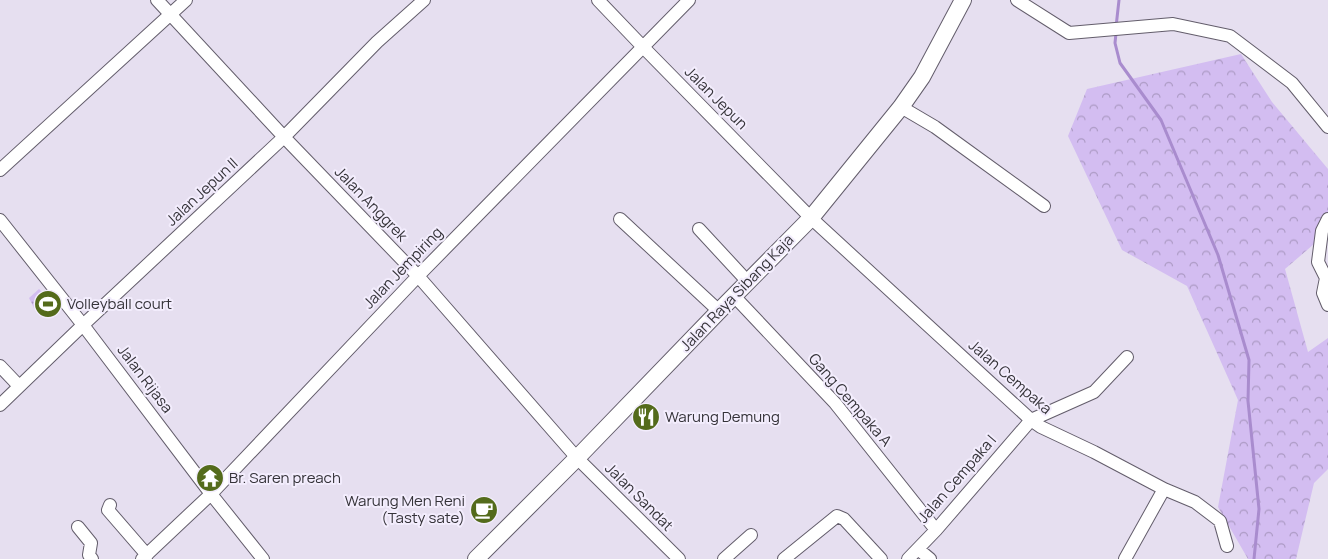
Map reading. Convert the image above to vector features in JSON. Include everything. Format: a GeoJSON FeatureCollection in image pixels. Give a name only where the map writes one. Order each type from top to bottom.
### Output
{"type":"FeatureCollection","features":[{"type":"Feature","properties":{"kind":"main road","name":"Jalan Raya Sibang Kaja"},"geometry":{"type":"LineString","coordinates":[[476,559],[811,218],[901,107],[922,77],[963,0]]}},
{"type":"Feature","properties":{"kind":"street","name":"Jalan Anggrek"},"geometry":{"type":"LineString","coordinates":[[157,0],[284,137],[418,276],[577,458]]}},
{"type":"Feature","properties":{"kind":"street"},"geometry":{"type":"LineString","coordinates":[[0,170],[186,0]]}},
{"type":"Feature","properties":{"kind":"street","name":"Jalan Jepun II"},"geometry":{"type":"LineString","coordinates":[[0,405],[284,137],[377,42],[424,0]]}},
{"type":"Feature","properties":{"kind":"street","name":"Jalan Jepun"},"geometry":{"type":"LineString","coordinates":[[598,0],[811,218]]}},
{"type":"Feature","properties":{"kind":"street","name":"Jalan Jempiring"},"geometry":{"type":"LineString","coordinates":[[144,557],[211,494],[418,276],[689,0]]}},
{"type":"Feature","properties":{"kind":"street"},"geometry":{"type":"LineString","coordinates":[[1017,0],[1069,33],[1173,24],[1230,36],[1292,83],[1328,127]]}},
{"type":"Feature","properties":{"kind":"street"},"geometry":{"type":"LineString","coordinates":[[901,107],[936,127],[1044,206]]}},
{"type":"Feature","properties":{"kind":"street","name":"Jalan Cempaka"},"geometry":{"type":"LineString","coordinates":[[811,218],[1031,420],[1041,427],[1094,452],[1164,489],[1195,502],[1220,521],[1227,546]]}},
{"type":"Feature","properties":{"kind":"street"},"geometry":{"type":"LineString","coordinates":[[620,219],[719,311]]}},
{"type":"Feature","properties":{"kind":"street"},"geometry":{"type":"LineString","coordinates":[[1328,219],[1322,231],[1318,262],[1326,278],[1323,293],[1328,305]]}},
{"type":"Feature","properties":{"kind":"street","name":"Jalan Rijasa"},"geometry":{"type":"LineString","coordinates":[[0,220],[84,325],[211,494],[263,559]]}},
{"type":"Feature","properties":{"kind":"street"},"geometry":{"type":"LineString","coordinates":[[699,230],[748,282]]}},
{"type":"Feature","properties":{"kind":"street","name":"Gang Cempaka A"},"geometry":{"type":"LineString","coordinates":[[734,296],[835,403],[936,530]]}},
{"type":"Feature","properties":{"kind":"street"},"geometry":{"type":"LineString","coordinates":[[1031,420],[1094,392],[1127,357]]}},
{"type":"Feature","properties":{"kind":"street"},"geometry":{"type":"LineString","coordinates":[[0,366],[19,386]]}},
{"type":"Feature","properties":{"kind":"street","name":"Jalan Cempaka I"},"geometry":{"type":"LineString","coordinates":[[908,559],[936,530],[1031,420]]}},
{"type":"Feature","properties":{"kind":"street","name":"Jalan Sandat"},"geometry":{"type":"LineString","coordinates":[[577,458],[679,559]]}},
{"type":"Feature","properties":{"kind":"street"},"geometry":{"type":"LineString","coordinates":[[1126,559],[1164,489]]}},
{"type":"Feature","properties":{"kind":"street"},"geometry":{"type":"LineString","coordinates":[[110,505],[108,510],[144,557]]}},
{"type":"Feature","properties":{"kind":"street"},"geometry":{"type":"LineString","coordinates":[[784,559],[837,516],[844,519],[881,559]]}},
{"type":"Feature","properties":{"kind":"street"},"geometry":{"type":"LineString","coordinates":[[78,527],[91,543],[88,555],[92,559]]}},
{"type":"Feature","properties":{"kind":"street"},"geometry":{"type":"LineString","coordinates":[[724,559],[751,535]]}},
{"type":"Feature","properties":{"kind":"street"},"geometry":{"type":"LineString","coordinates":[[918,549],[930,559]]}},
{"type":"Feature","properties":{"kind":"green space"},"geometry":{"type":"Polygon","coordinates":[[[1241,54],[1272,102],[1328,169],[1328,232],[1285,269],[1308,352],[1328,338],[1328,469],[1314,483],[1296,559],[1248,559],[1218,507],[1238,400],[1187,286],[1122,250],[1068,136],[1087,89],[1241,54]]]}},
{"type":"Feature","properties":{"kind":"green space"},"geometry":{"type":"Polygon","coordinates":[[[39,289],[61,311],[36,312],[29,298],[39,289]]]}},
{"type":"Feature","properties":{"kind":"waterway"},"geometry":{"type":"LineString","coordinates":[[1116,27],[1119,0]]}},
{"type":"Feature","properties":{"kind":"waterway"},"geometry":{"type":"LineString","coordinates":[[1116,33],[1115,43],[1120,63],[1161,120],[1218,255],[1249,360],[1248,401],[1259,509],[1254,559]]}},
{"type":"Feature","properties":{"kind":"place","name":"Volleyball court"},"geometry":{"type":"Point","coordinates":[48,304]}},
{"type":"Feature","properties":{"kind":"place","name":"Warung Demung"},"geometry":{"type":"Point","coordinates":[646,417]}},
{"type":"Feature","properties":{"kind":"place","name":"Br. Saren preach"},"geometry":{"type":"Point","coordinates":[210,478]}},
{"type":"Feature","properties":{"kind":"place","name":"Warung Men Reni (Tasty sate)"},"geometry":{"type":"Point","coordinates":[484,510]}}]}
